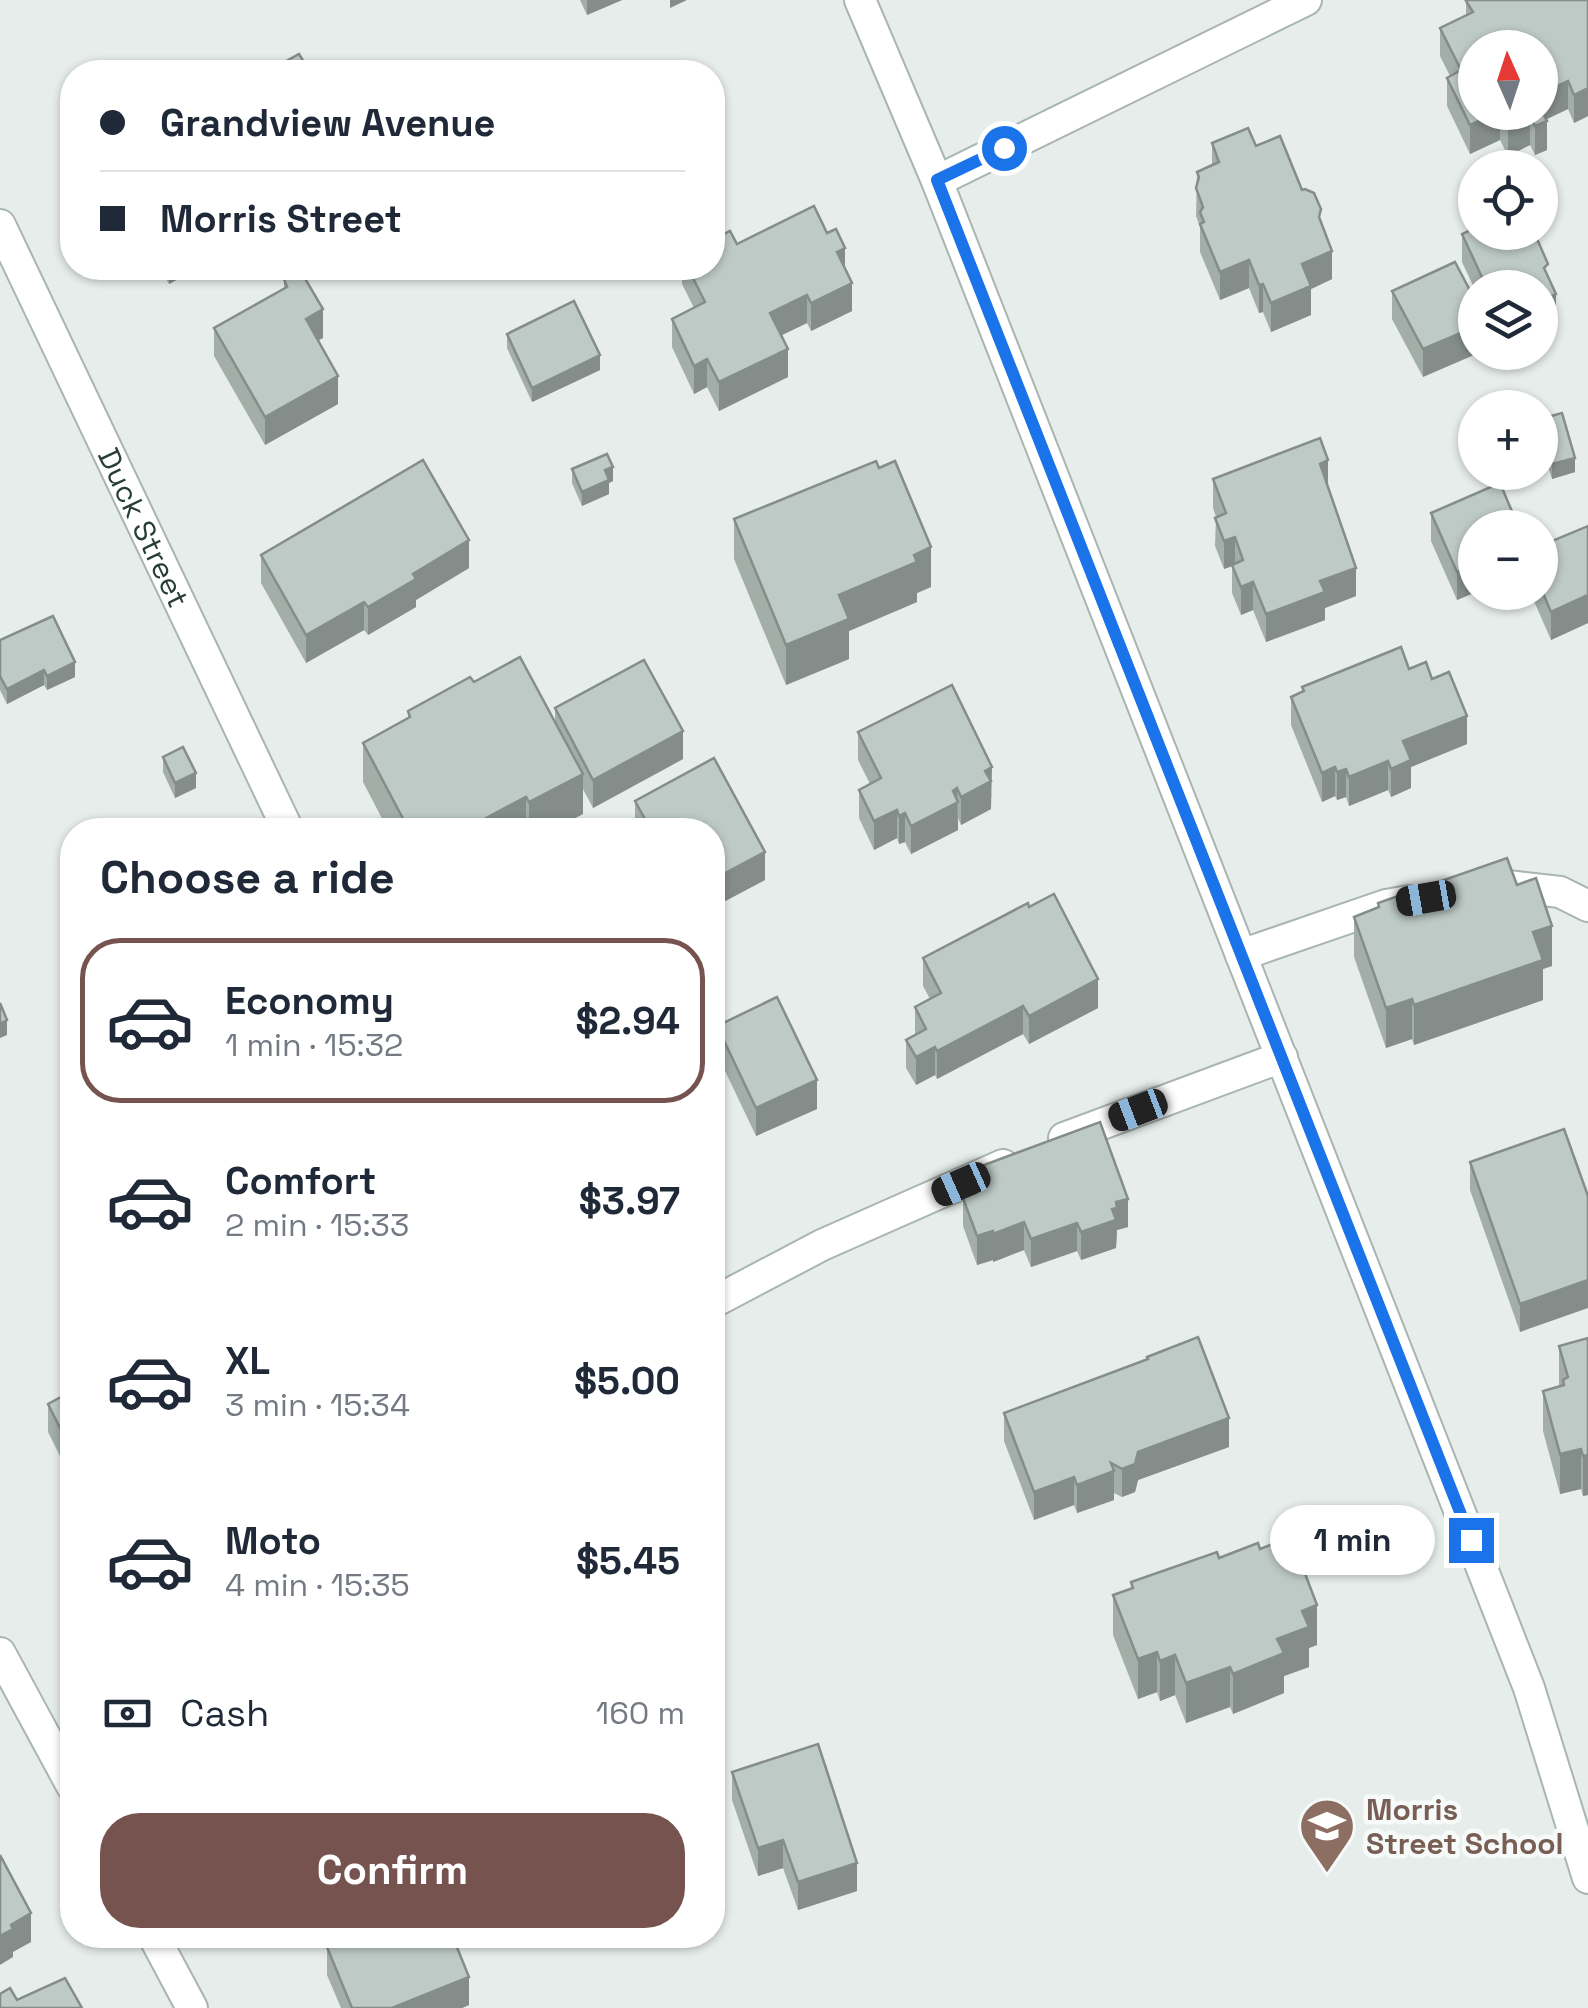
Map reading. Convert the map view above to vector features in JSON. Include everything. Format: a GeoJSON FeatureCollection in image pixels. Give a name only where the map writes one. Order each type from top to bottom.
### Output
{"type":"FeatureCollection","features":[{"type":"Feature","properties":{"kind":"street"},"geometry":{"type":"LineString","coordinates":[[860,0],[937,180],[1529,1688],[1588,1878]]}},
{"type":"Feature","properties":{"kind":"street"},"geometry":{"type":"LineString","coordinates":[[937,180],[1306,0]]}},
{"type":"Feature","properties":{"kind":"street","name":"Duck Street"},"geometry":{"type":"LineString","coordinates":[[0,224],[282,818]]}},
{"type":"Feature","properties":{"kind":"street"},"geometry":{"type":"LineString","coordinates":[[1241,955],[1386,905],[1504,884],[1560,892],[1588,906]]}},
{"type":"Feature","properties":{"kind":"street"},"geometry":{"type":"LineString","coordinates":[[725,1296],[822,1245],[1066,1137],[1282,1056]]}},
{"type":"Feature","properties":{"kind":"street"},"geometry":{"type":"LineString","coordinates":[[0,1653],[60,1764]]}},
{"type":"Feature","properties":{"kind":"street"},"geometry":{"type":"LineString","coordinates":[[160,1948],[192,2008]]}},
{"type":"Feature","properties":{"kind":"building"},"geometry":{"type":"Polygon","coordinates":[[[1588,0],[1588,88],[1574,95],[1568,81],[1558,86],[1558,30],[1458,30],[1458,64],[1440,28],[1473,12],[1466,1],[1588,0]]]}},
{"type":"Feature","properties":{"kind":"building"},"geometry":{"type":"Polygon","coordinates":[[[1458,72],[1458,100],[1447,78],[1458,72]]]}},
{"type":"Feature","properties":{"kind":"building"},"geometry":{"type":"Polygon","coordinates":[[[1248,128],[1256,146],[1280,136],[1302,190],[1314,193],[1332,251],[1302,264],[1311,286],[1271,303],[1249,260],[1220,272],[1200,224],[1204,222],[1196,188],[1197,172],[1219,162],[1212,143],[1248,128]]]}},
{"type":"Feature","properties":{"kind":"building"},"geometry":{"type":"Polygon","coordinates":[[[814,206],[827,233],[836,229],[845,248],[837,252],[852,283],[811,303],[807,295],[770,313],[788,349],[719,382],[707,359],[694,366],[672,319],[705,302],[694,280],[725,280],[725,234],[730,231],[737,244],[814,206]]]}},
{"type":"Feature","properties":{"kind":"building"},"geometry":{"type":"Polygon","coordinates":[[[1469,250],[1542,250],[1548,264],[1545,270],[1479,270],[1469,250]]]}},
{"type":"Feature","properties":{"kind":"building"},"geometry":{"type":"Polygon","coordinates":[[[1455,262],[1459,270],[1458,334],[1423,349],[1392,291],[1455,262]]]}},
{"type":"Feature","properties":{"kind":"building"},"geometry":{"type":"Polygon","coordinates":[[[284,280],[306,280],[323,309],[306,319],[338,376],[265,417],[214,328],[287,287],[284,280]]]}},
{"type":"Feature","properties":{"kind":"building"},"geometry":{"type":"Polygon","coordinates":[[[574,301],[600,355],[532,388],[507,334],[574,301]]]}},
{"type":"Feature","properties":{"kind":"building"},"geometry":{"type":"Polygon","coordinates":[[[1562,413],[1575,458],[1558,462],[1558,414],[1562,413]]]}},
{"type":"Feature","properties":{"kind":"building"},"geometry":{"type":"Polygon","coordinates":[[[1320,438],[1328,460],[1320,464],[1356,568],[1320,581],[1325,592],[1266,614],[1253,582],[1241,587],[1232,565],[1243,560],[1235,537],[1224,541],[1215,518],[1226,513],[1213,479],[1320,438]]]}},
{"type":"Feature","properties":{"kind":"building"},"geometry":{"type":"Polygon","coordinates":[[[607,454],[613,467],[605,470],[609,480],[582,492],[572,469],[607,454]]]}},
{"type":"Feature","properties":{"kind":"building"},"geometry":{"type":"Polygon","coordinates":[[[423,460],[469,540],[413,574],[416,579],[368,607],[364,602],[306,635],[261,555],[423,460]]]}},
{"type":"Feature","properties":{"kind":"building"},"geometry":{"type":"Polygon","coordinates":[[[876,461],[879,468],[895,461],[931,547],[914,555],[917,562],[839,595],[849,619],[786,645],[734,519],[876,461]]]}},
{"type":"Feature","properties":{"kind":"building"},"geometry":{"type":"Polygon","coordinates":[[[1484,490],[1503,490],[1511,510],[1458,510],[1457,572],[1431,513],[1484,490]]]}},
{"type":"Feature","properties":{"kind":"building"},"geometry":{"type":"Polygon","coordinates":[[[1588,526],[1588,595],[1558,609],[1558,538],[1588,526]]]}},
{"type":"Feature","properties":{"kind":"building"},"geometry":{"type":"Polygon","coordinates":[[[53,616],[75,662],[47,676],[44,670],[7,689],[0,676],[0,640],[53,616]]]}},
{"type":"Feature","properties":{"kind":"building"},"geometry":{"type":"Polygon","coordinates":[[[1401,647],[1409,669],[1426,662],[1432,679],[1449,672],[1467,716],[1403,741],[1411,760],[1391,769],[1388,761],[1349,777],[1346,769],[1337,772],[1335,767],[1322,773],[1291,697],[1304,691],[1302,687],[1401,647]]]}},
{"type":"Feature","properties":{"kind":"building"},"geometry":{"type":"Polygon","coordinates":[[[520,657],[583,774],[529,802],[526,797],[486,818],[403,818],[363,743],[410,717],[408,711],[470,677],[474,682],[520,657]]]}},
{"type":"Feature","properties":{"kind":"building"},"geometry":{"type":"Polygon","coordinates":[[[644,660],[683,731],[593,780],[555,708],[644,660]]]}},
{"type":"Feature","properties":{"kind":"building"},"geometry":{"type":"Polygon","coordinates":[[[952,685],[992,767],[985,771],[991,781],[961,797],[957,788],[953,791],[958,802],[911,826],[905,813],[899,816],[897,810],[874,821],[859,790],[881,778],[858,732],[952,685]]]}},
{"type":"Feature","properties":{"kind":"building"},"geometry":{"type":"Polygon","coordinates":[[[183,747],[196,773],[175,783],[163,757],[183,747]]]}},
{"type":"Feature","properties":{"kind":"building"},"geometry":{"type":"Polygon","coordinates":[[[714,758],[765,852],[725,873],[725,818],[644,818],[635,801],[714,758]]]}},
{"type":"Feature","properties":{"kind":"building"},"geometry":{"type":"Polygon","coordinates":[[[1507,858],[1517,885],[1536,878],[1552,926],[1533,932],[1543,960],[1414,1005],[1412,999],[1386,1008],[1354,917],[1379,907],[1378,903],[1507,858]]]}},
{"type":"Feature","properties":{"kind":"building"},"geometry":{"type":"Polygon","coordinates":[[[1054,894],[1098,979],[1029,1016],[1023,1006],[937,1051],[935,1047],[916,1057],[906,1040],[926,1029],[915,1007],[941,993],[923,958],[1028,903],[1029,907],[1054,894]]]}},
{"type":"Feature","properties":{"kind":"building"},"geometry":{"type":"Polygon","coordinates":[[[777,997],[817,1080],[756,1108],[725,1043],[725,1022],[777,997]]]}},
{"type":"Feature","properties":{"kind":"building"},"geometry":{"type":"Polygon","coordinates":[[[0,1003],[7,1020],[0,1024],[0,1003]]]}},
{"type":"Feature","properties":{"kind":"building"},"geometry":{"type":"Polygon","coordinates":[[[1100,1122],[1128,1199],[1116,1202],[1117,1208],[1112,1209],[1116,1220],[1081,1232],[1077,1223],[1031,1239],[1024,1222],[977,1236],[963,1198],[976,1193],[968,1171],[1100,1122]]]}},
{"type":"Feature","properties":{"kind":"building"},"geometry":{"type":"Polygon","coordinates":[[[1564,1129],[1588,1196],[1588,1280],[1520,1304],[1470,1162],[1564,1129]]]}},
{"type":"Feature","properties":{"kind":"building"},"geometry":{"type":"Polygon","coordinates":[[[1198,1337],[1229,1418],[1138,1452],[1135,1464],[1122,1469],[1111,1463],[1114,1471],[1077,1485],[1074,1477],[1034,1492],[1004,1413],[1198,1337]]]}},
{"type":"Feature","properties":{"kind":"building"},"geometry":{"type":"Polygon","coordinates":[[[1588,1338],[1588,1455],[1583,1456],[1581,1449],[1560,1454],[1543,1391],[1564,1385],[1563,1380],[1568,1377],[1559,1346],[1588,1338]]]}},
{"type":"Feature","properties":{"kind":"building"},"geometry":{"type":"Polygon","coordinates":[[[60,1398],[60,1428],[48,1404],[60,1398]]]}},
{"type":"Feature","properties":{"kind":"building"},"geometry":{"type":"Polygon","coordinates":[[[1291,1537],[1317,1605],[1302,1611],[1309,1627],[1277,1639],[1284,1653],[1233,1674],[1230,1667],[1186,1683],[1175,1655],[1160,1661],[1157,1652],[1138,1659],[1113,1595],[1133,1588],[1131,1582],[1217,1552],[1219,1558],[1258,1543],[1260,1549],[1291,1537]]]}},
{"type":"Feature","properties":{"kind":"building"},"geometry":{"type":"Polygon","coordinates":[[[818,1744],[857,1863],[798,1882],[783,1840],[758,1848],[732,1772],[818,1744]]]}},
{"type":"Feature","properties":{"kind":"building"},"geometry":{"type":"Polygon","coordinates":[[[0,1855],[31,1913],[0,1936],[0,1855]]]}},
{"type":"Feature","properties":{"kind":"building"},"geometry":{"type":"Polygon","coordinates":[[[327,1948],[457,1948],[469,1977],[392,2008],[352,2008],[327,1948]]]}},
{"type":"Feature","properties":{"kind":"building"},"geometry":{"type":"Polygon","coordinates":[[[65,1978],[82,2008],[0,2008],[0,1994],[10,1988],[17,2000],[65,1978]]]}},
{"type":"Feature","properties":{"kind":"place","name":"Morris Street School"},"geometry":{"type":"Point","coordinates":[1327,1875]}},
{"type":"Feature","properties":{"kind":"route"},"geometry":{"type":"LineString","coordinates":[[1004,148],[937,180],[1471,1540]]}}]}
